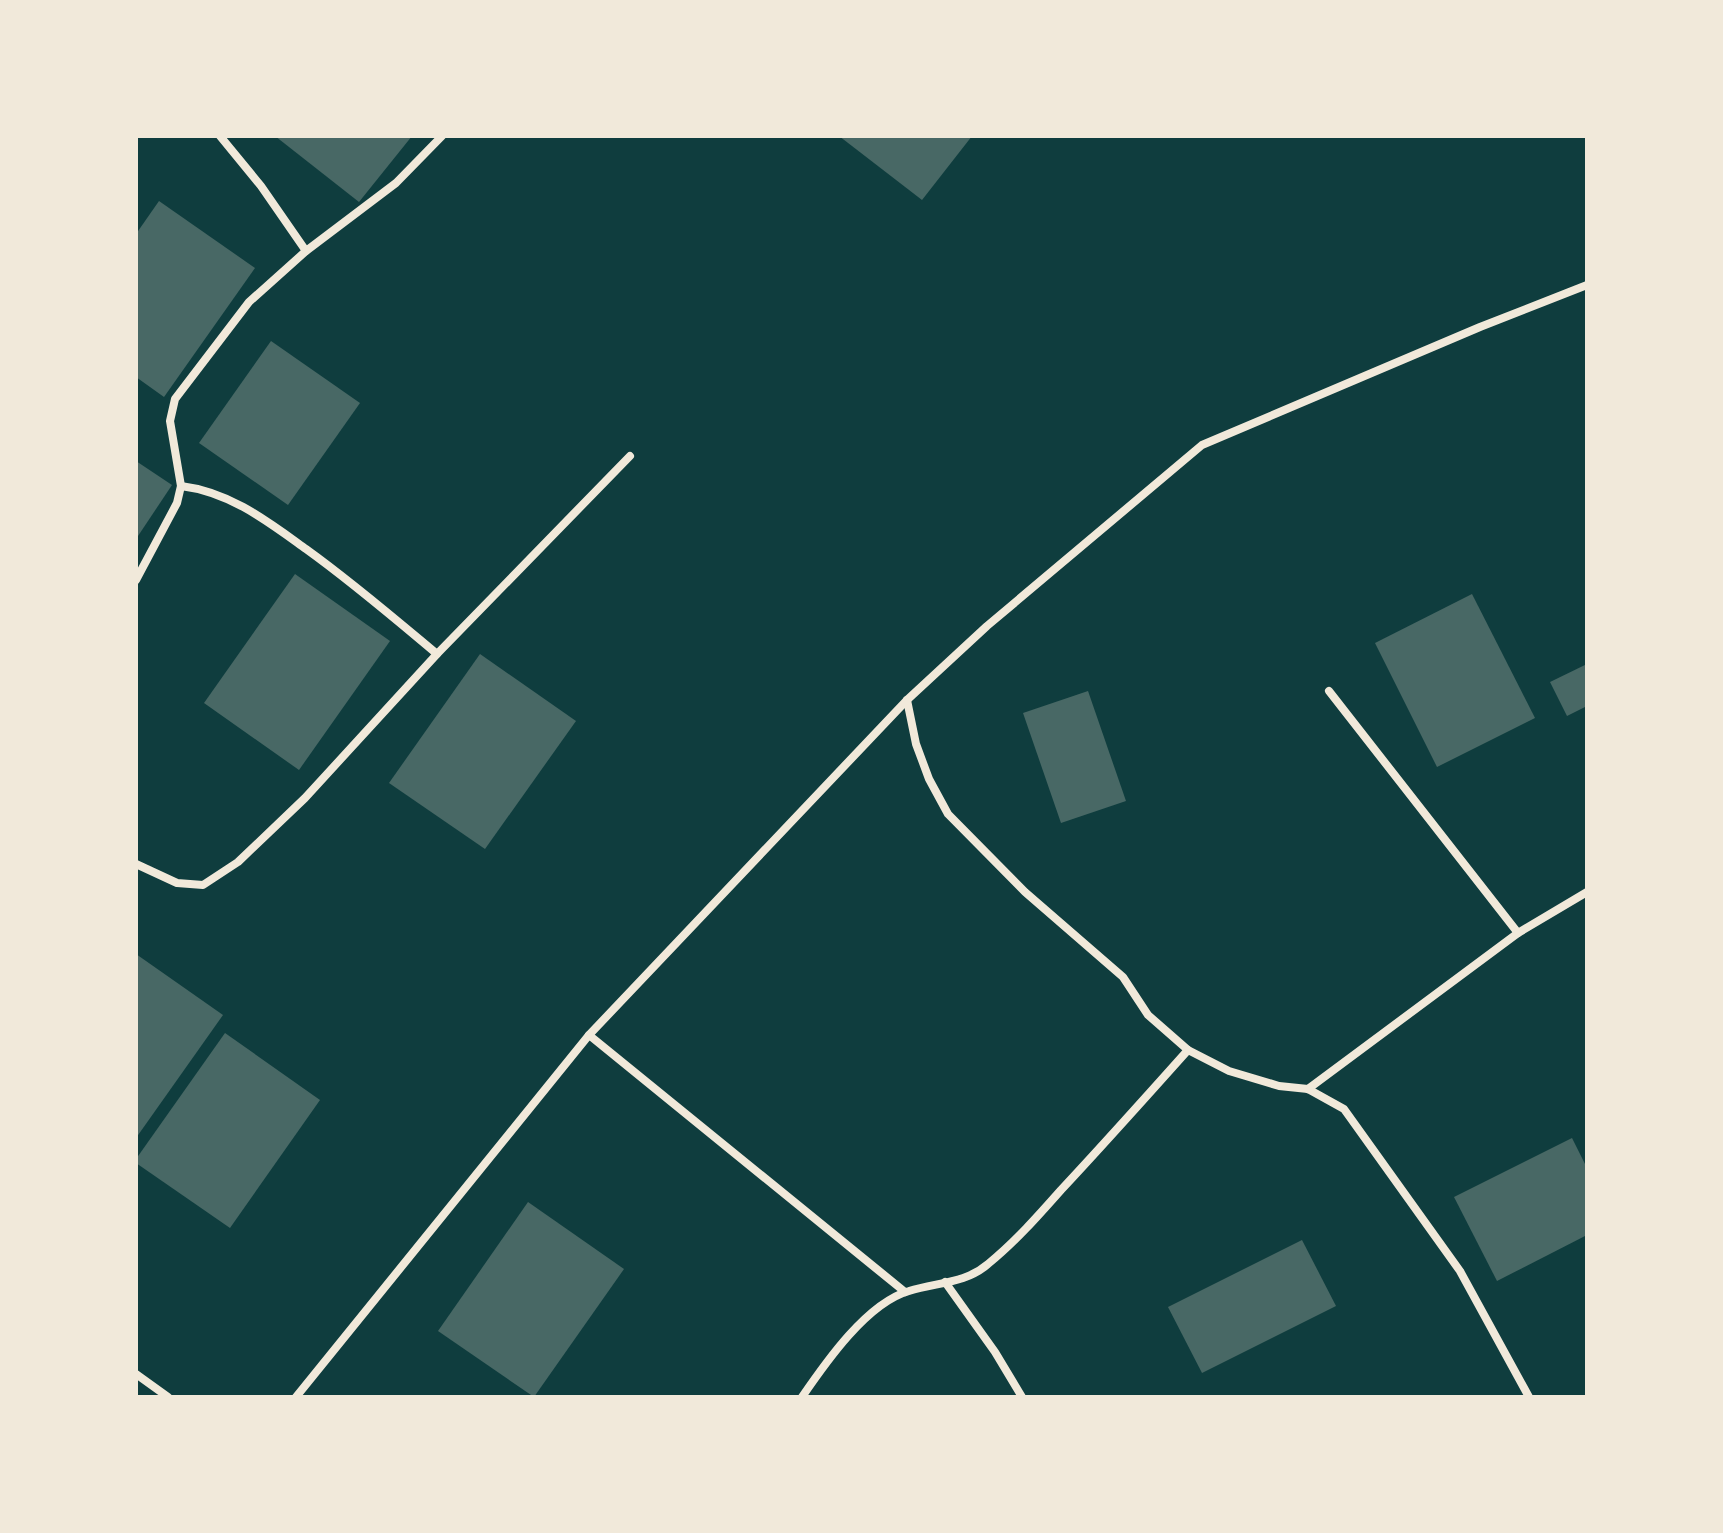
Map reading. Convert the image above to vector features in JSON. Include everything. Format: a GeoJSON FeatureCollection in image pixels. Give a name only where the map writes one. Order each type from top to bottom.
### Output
{"type":"FeatureCollection","features":[{"type":"Feature","properties":{"kind":"street"},"geometry":{"type":"LineString","coordinates":[[220,136],[261,186],[306,251]]}},
{"type":"Feature","properties":{"kind":"street"},"geometry":{"type":"LineString","coordinates":[[136,580],[177,503],[181,486],[170,421],[175,399],[249,302],[306,251],[396,183],[442,136]]}},
{"type":"Feature","properties":{"kind":"street"},"geometry":{"type":"LineString","coordinates":[[296,1397],[589,1035],[907,700],[987,626],[1202,445],[1587,285]]}},
{"type":"Feature","properties":{"kind":"street"},"geometry":{"type":"LineString","coordinates":[[136,864],[177,883],[203,885],[238,862],[305,798],[437,654],[630,456]]}},
{"type":"Feature","properties":{"kind":"street"},"geometry":{"type":"LineString","coordinates":[[181,486],[203,489],[258,514],[349,580],[437,654]]}},
{"type":"Feature","properties":{"kind":"street"},"geometry":{"type":"LineString","coordinates":[[1329,691],[1518,933]]}},
{"type":"Feature","properties":{"kind":"street"},"geometry":{"type":"LineString","coordinates":[[907,700],[916,744],[929,779],[948,814],[1025,892],[1123,977],[1148,1015],[1188,1050],[1229,1071],[1279,1086],[1308,1089],[1344,1109],[1460,1271],[1529,1397]]}},
{"type":"Feature","properties":{"kind":"street"},"geometry":{"type":"LineString","coordinates":[[1308,1089],[1518,933],[1587,892]]}},
{"type":"Feature","properties":{"kind":"street"},"geometry":{"type":"LineString","coordinates":[[589,1035],[905,1292]]}},
{"type":"Feature","properties":{"kind":"street"},"geometry":{"type":"LineString","coordinates":[[802,1397],[858,1325],[905,1292],[966,1280],[1015,1240],[1188,1050]]}},
{"type":"Feature","properties":{"kind":"street"},"geometry":{"type":"LineString","coordinates":[[945,1282],[995,1352],[1022,1397]]}},
{"type":"Feature","properties":{"kind":"street"},"geometry":{"type":"LineString","coordinates":[[136,1374],[168,1397]]}},
{"type":"Feature","properties":{"kind":"building"},"geometry":{"type":"Polygon","coordinates":[[[275,136],[412,136],[359,202],[275,136]]]}},
{"type":"Feature","properties":{"kind":"building"},"geometry":{"type":"Polygon","coordinates":[[[839,136],[972,136],[922,200],[839,136]]]}},
{"type":"Feature","properties":{"kind":"building"},"geometry":{"type":"Polygon","coordinates":[[[159,201],[255,268],[164,397],[136,377],[136,234],[159,201]]]}},
{"type":"Feature","properties":{"kind":"building"},"geometry":{"type":"Polygon","coordinates":[[[271,341],[360,403],[288,505],[199,443],[271,341]]]}},
{"type":"Feature","properties":{"kind":"building"},"geometry":{"type":"Polygon","coordinates":[[[136,461],[172,485],[136,539],[136,461]]]}},
{"type":"Feature","properties":{"kind":"building"},"geometry":{"type":"Polygon","coordinates":[[[295,574],[390,641],[299,770],[204,703],[295,574]]]}},
{"type":"Feature","properties":{"kind":"building"},"geometry":{"type":"Polygon","coordinates":[[[1472,594],[1535,718],[1437,767],[1375,643],[1472,594]]]}},
{"type":"Feature","properties":{"kind":"building"},"geometry":{"type":"Polygon","coordinates":[[[480,654],[576,721],[485,849],[389,783],[480,654]]]}},
{"type":"Feature","properties":{"kind":"building"},"geometry":{"type":"Polygon","coordinates":[[[1587,664],[1587,706],[1567,716],[1550,682],[1587,664]]]}},
{"type":"Feature","properties":{"kind":"building"},"geometry":{"type":"Polygon","coordinates":[[[1088,691],[1126,801],[1061,823],[1023,713],[1088,691]]]}},
{"type":"Feature","properties":{"kind":"building"},"geometry":{"type":"Polygon","coordinates":[[[136,954],[223,1015],[136,1138],[136,954]]]}},
{"type":"Feature","properties":{"kind":"building"},"geometry":{"type":"Polygon","coordinates":[[[225,1033],[320,1100],[230,1228],[136,1163],[225,1033]]]}},
{"type":"Feature","properties":{"kind":"building"},"geometry":{"type":"Polygon","coordinates":[[[1572,1138],[1587,1168],[1587,1235],[1497,1281],[1454,1197],[1572,1138]]]}},
{"type":"Feature","properties":{"kind":"building"},"geometry":{"type":"Polygon","coordinates":[[[528,1202],[624,1269],[534,1397],[438,1331],[528,1202]]]}},
{"type":"Feature","properties":{"kind":"building"},"geometry":{"type":"Polygon","coordinates":[[[1302,1240],[1336,1306],[1202,1373],[1168,1307],[1302,1240]]]}}]}
